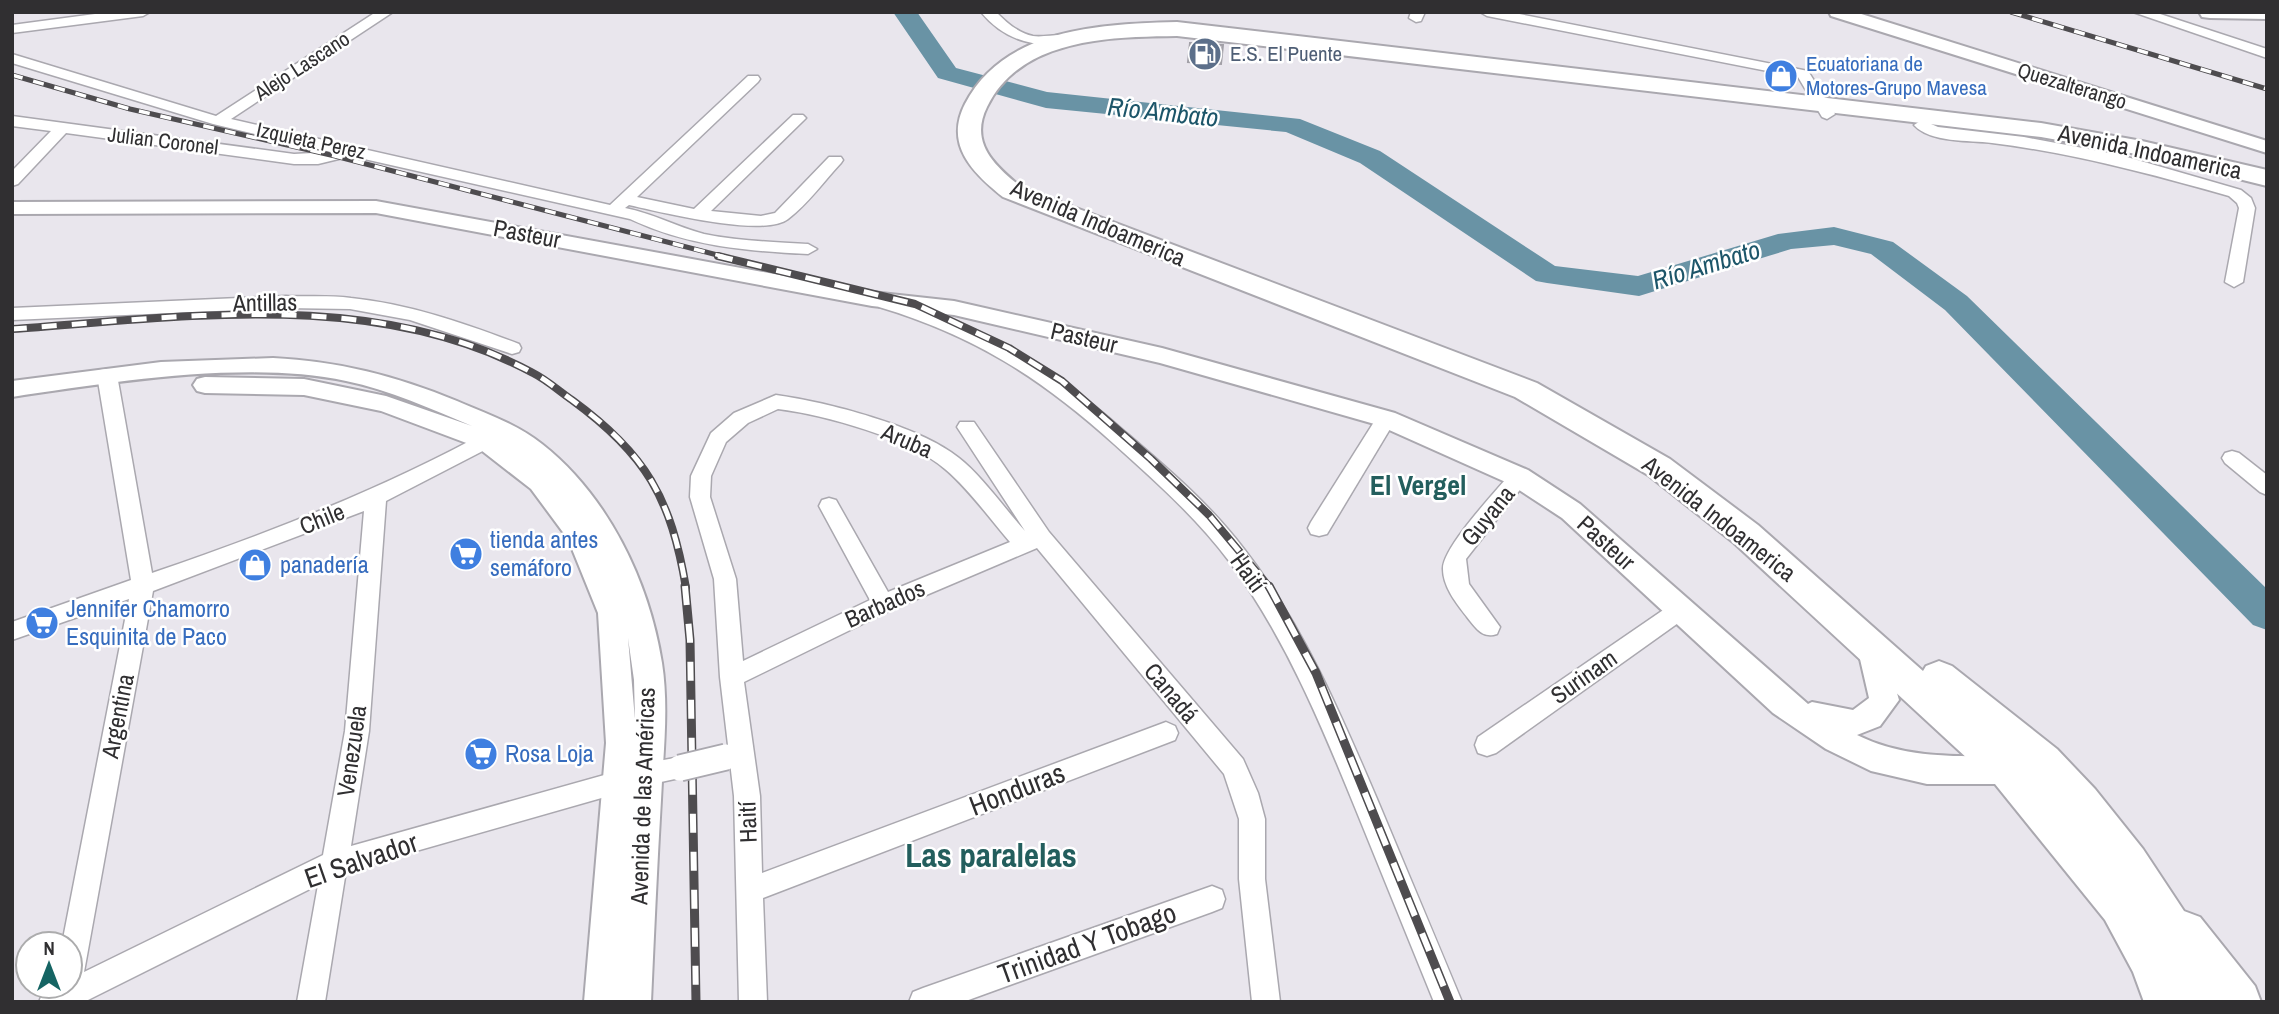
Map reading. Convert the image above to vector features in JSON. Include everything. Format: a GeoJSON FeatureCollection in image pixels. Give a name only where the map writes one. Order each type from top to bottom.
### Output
{"type":"FeatureCollection","features":[{"type":"Feature","properties":{"kind":"main road"},"geometry":{"type":"LineString","coordinates":[[2210,12],[2267,13]]}},
{"type":"Feature","properties":{"kind":"main road","name":"Avenida Indoamerica"},"geometry":{"type":"LineString","coordinates":[[2167,1002],[2150,960],[2120,906],[2009,772],[1739,528],[1659,467],[1526,390],[1060,204],[1006,164],[994,148],[990,129],[998,100],[1041,53],[1071,39],[1115,31],[1177,29],[1823,108],[2086,148],[2267,191]]}},
{"type":"Feature","properties":{"kind":"main road","name":"Avenida Indoamerica"},"geometry":{"type":"LineString","coordinates":[[1041,53],[1111,41],[1171,37],[2054,132],[2142,148],[2267,178]]}},
{"type":"Feature","properties":{"kind":"main road","name":"Avenida Indoamerica"},"geometry":{"type":"LineString","coordinates":[[1060,204],[1500,364],[1571,393],[1643,435],[1709,482],[1971,704],[2043,761],[2081,802],[2128,863],[2176,939],[2204,1002]]}},
{"type":"Feature","properties":{"kind":"main road"},"geometry":{"type":"LineString","coordinates":[[2152,902],[2175,921],[2202,951],[2239,1002]]}},
{"type":"Feature","properties":{"kind":"street"},"geometry":{"type":"LineString","coordinates":[[12,29],[143,12]]}},
{"type":"Feature","properties":{"kind":"street","name":"Alejo Lascano"},"geometry":{"type":"LineString","coordinates":[[218,121],[386,12]]}},
{"type":"Feature","properties":{"kind":"street"},"geometry":{"type":"LineString","coordinates":[[988,12],[1019,38],[1043,42],[1071,39]]}},
{"type":"Feature","properties":{"kind":"street"},"geometry":{"type":"LineString","coordinates":[[1488,12],[1803,74],[1823,108]]}},
{"type":"Feature","properties":{"kind":"street"},"geometry":{"type":"LineString","coordinates":[[1569,28],[1574,12]]}},
{"type":"Feature","properties":{"kind":"street","name":"Quezalterango"},"geometry":{"type":"LineString","coordinates":[[1837,12],[2267,147]]}},
{"type":"Feature","properties":{"kind":"street"},"geometry":{"type":"LineString","coordinates":[[2140,12],[2267,54]]}},
{"type":"Feature","properties":{"kind":"street","name":"Izquieta Perez"},"geometry":{"type":"LineString","coordinates":[[12,58],[218,121],[635,215],[663,228],[705,239],[747,246],[808,249]]}},
{"type":"Feature","properties":{"kind":"street"},"geometry":{"type":"LineString","coordinates":[[613,210],[628,200],[753,79]]}},
{"type":"Feature","properties":{"kind":"street"},"geometry":{"type":"LineString","coordinates":[[698,215],[798,118]]}},
{"type":"Feature","properties":{"kind":"street","name":"Julian Coronel"},"geometry":{"type":"LineString","coordinates":[[12,121],[61,130],[249,151],[295,159],[318,159],[356,151]]}},
{"type":"Feature","properties":{"kind":"street"},"geometry":{"type":"LineString","coordinates":[[1922,125],[1934,131],[2024,142],[2120,160],[2235,193],[2245,201],[2247,208],[2234,282]]}},
{"type":"Feature","properties":{"kind":"street"},"geometry":{"type":"LineString","coordinates":[[12,181],[61,130]]}},
{"type":"Feature","properties":{"kind":"street"},"geometry":{"type":"LineString","coordinates":[[628,200],[698,215],[761,221],[780,217],[835,160]]}},
{"type":"Feature","properties":{"kind":"street","name":"Pasteur"},"geometry":{"type":"LineString","coordinates":[[12,208],[376,207],[872,299],[954,308],[1162,356],[1386,419],[1519,477],[1571,511],[1784,704],[1837,740],[1871,757],[1927,770],[2009,772],[2043,761]]}},
{"type":"Feature","properties":{"kind":"street","name":"Haití"},"geometry":{"type":"LineString","coordinates":[[872,299],[963,330],[1029,363],[1068,391],[1165,478],[1235,552],[1277,612],[1325,707],[1448,1002]]}},
{"type":"Feature","properties":{"kind":"street","name":"Antillas"},"geometry":{"type":"LineString","coordinates":[[12,314],[286,302],[350,303],[411,314],[460,328],[512,348]]}},
{"type":"Feature","properties":{"kind":"street","name":"Avenida de las Américas"},"geometry":{"type":"LineString","coordinates":[[12,403],[178,368],[313,368],[401,388],[495,436],[540,482],[580,535],[612,613],[621,743],[633,778],[633,1002]]}},
{"type":"Feature","properties":{"kind":"street","name":"Avenida de las Américas"},"geometry":{"type":"LineString","coordinates":[[12,389],[108,383]]}},
{"type":"Feature","properties":{"kind":"street","name":"Argentina"},"geometry":{"type":"LineString","coordinates":[[76,930],[143,584],[108,383]]}},
{"type":"Feature","properties":{"kind":"street","name":"Aruba"},"geometry":{"type":"LineString","coordinates":[[755,410],[776,402],[799,405],[896,432],[952,463],[1033,541]]}},
{"type":"Feature","properties":{"kind":"street","name":"Haití"},"geometry":{"type":"LineString","coordinates":[[754,1002],[750,890],[734,754],[725,579],[700,497],[701,476],[718,438],[755,410]]}},
{"type":"Feature","properties":{"kind":"street"},"geometry":{"type":"LineString","coordinates":[[1319,528],[1386,419]]}},
{"type":"Feature","properties":{"kind":"street","name":"Canadá"},"geometry":{"type":"LineString","coordinates":[[967,426],[1033,541],[1234,767],[1252,819],[1252,879],[1266,1002]]}},
{"type":"Feature","properties":{"kind":"street","name":"Chile"},"geometry":{"type":"LineString","coordinates":[[12,631],[281,535],[376,497],[495,436]]}},
{"type":"Feature","properties":{"kind":"street"},"geometry":{"type":"LineString","coordinates":[[2232,458],[2267,487]]}},
{"type":"Feature","properties":{"kind":"street","name":"Guyana"},"geometry":{"type":"LineString","coordinates":[[1489,627],[1458,586],[1451,570],[1455,557],[1519,477]]}},
{"type":"Feature","properties":{"kind":"street","name":"Venezuela"},"geometry":{"type":"LineString","coordinates":[[311,1002],[357,731],[376,497]]}},
{"type":"Feature","properties":{"kind":"street"},"geometry":{"type":"LineString","coordinates":[[829,506],[883,604]]}},
{"type":"Feature","properties":{"kind":"street","name":"Barbados"},"geometry":{"type":"LineString","coordinates":[[732,677],[883,604],[1033,541]]}},
{"type":"Feature","properties":{"kind":"street","name":"Surinam"},"geometry":{"type":"LineString","coordinates":[[1487,745],[1680,610]]}},
{"type":"Feature","properties":{"kind":"street"},"geometry":{"type":"LineString","coordinates":[[1784,704],[1834,723],[1855,723],[1875,715],[1884,700],[1871,646]]}},
{"type":"Feature","properties":{"kind":"street","name":"Honduras"},"geometry":{"type":"LineString","coordinates":[[750,890],[1166,733]]}},
{"type":"Feature","properties":{"kind":"street","name":"El Salvador"},"geometry":{"type":"LineString","coordinates":[[84,982],[336,862],[633,778],[734,754]]}},
{"type":"Feature","properties":{"kind":"street","name":"Avenida de las Américas"},"geometry":{"type":"LineString","coordinates":[[601,1002],[633,778]]}},
{"type":"Feature","properties":{"kind":"street","name":"Trinidad Y Tobago"},"geometry":{"type":"LineString","coordinates":[[923,1002],[1212,899]]}},
{"type":"Feature","properties":{"kind":"building","name":"E.S. El Puente"},"geometry":{"type":"Polygon","coordinates":[[[1190,43],[1223,45],[1221,64],[1188,62],[1190,43]]]}},
{"type":"Feature","properties":{"kind":"waterway","name":"Río Ambato"},"geometry":{"type":"LineString","coordinates":[[905,12],[947,73],[1046,100],[1291,125],[1370,157],[1547,274],[1639,286],[1788,240],[1834,236],[1882,248],[1956,303],[2267,614]]}},
{"type":"Feature","properties":{"kind":"railway"},"geometry":{"type":"LineString","coordinates":[[2011,12],[2267,89]]}},
{"type":"Feature","properties":{"kind":"railway"},"geometry":{"type":"LineString","coordinates":[[12,75],[130,109],[335,156],[725,257]]}},
{"type":"Feature","properties":{"kind":"railway"},"geometry":{"type":"LineString","coordinates":[[718,256],[915,304],[1009,348],[1062,381],[1151,459],[1209,515],[1270,588]]}},
{"type":"Feature","properties":{"kind":"railway"},"geometry":{"type":"LineString","coordinates":[[12,329],[211,315],[278,315],[344,319],[409,329],[473,346],[548,382],[598,420],[637,459],[663,503],[680,556],[686,588]]}},
{"type":"Feature","properties":{"kind":"railway"},"geometry":{"type":"LineString","coordinates":[[685,586],[690,640],[696,1002]]}},
{"type":"Feature","properties":{"kind":"railway"},"geometry":{"type":"LineString","coordinates":[[1269,586],[1316,673],[1450,1002]]}},
{"type":"Feature","properties":{"kind":"place","name":"E.S. El Puente"},"geometry":{"type":"Point","coordinates":[1205,54]}},
{"type":"Feature","properties":{"kind":"place","name":"Ecuatoriana de Motores-Grupo Mavesa"},"geometry":{"type":"Point","coordinates":[1781,76]}},
{"type":"Feature","properties":{"kind":"place","name":"tienda antes semáforo"},"geometry":{"type":"Point","coordinates":[466,554]}},
{"type":"Feature","properties":{"kind":"place","name":"panadería"},"geometry":{"type":"Point","coordinates":[255,565]}},
{"type":"Feature","properties":{"kind":"place","name":"Jennifer Chamorro Esquinita de Paco"},"geometry":{"type":"Point","coordinates":[42,623]}},
{"type":"Feature","properties":{"kind":"place","name":"Rosa Loja"},"geometry":{"type":"Point","coordinates":[481,754]}},
{"type":"Feature","properties":{"kind":"district","name":"El Vergel"},"geometry":{"type":"Point","coordinates":[1418,485]}},
{"type":"Feature","properties":{"kind":"district","name":"Las paralelas"},"geometry":{"type":"Point","coordinates":[991,855]}}]}
